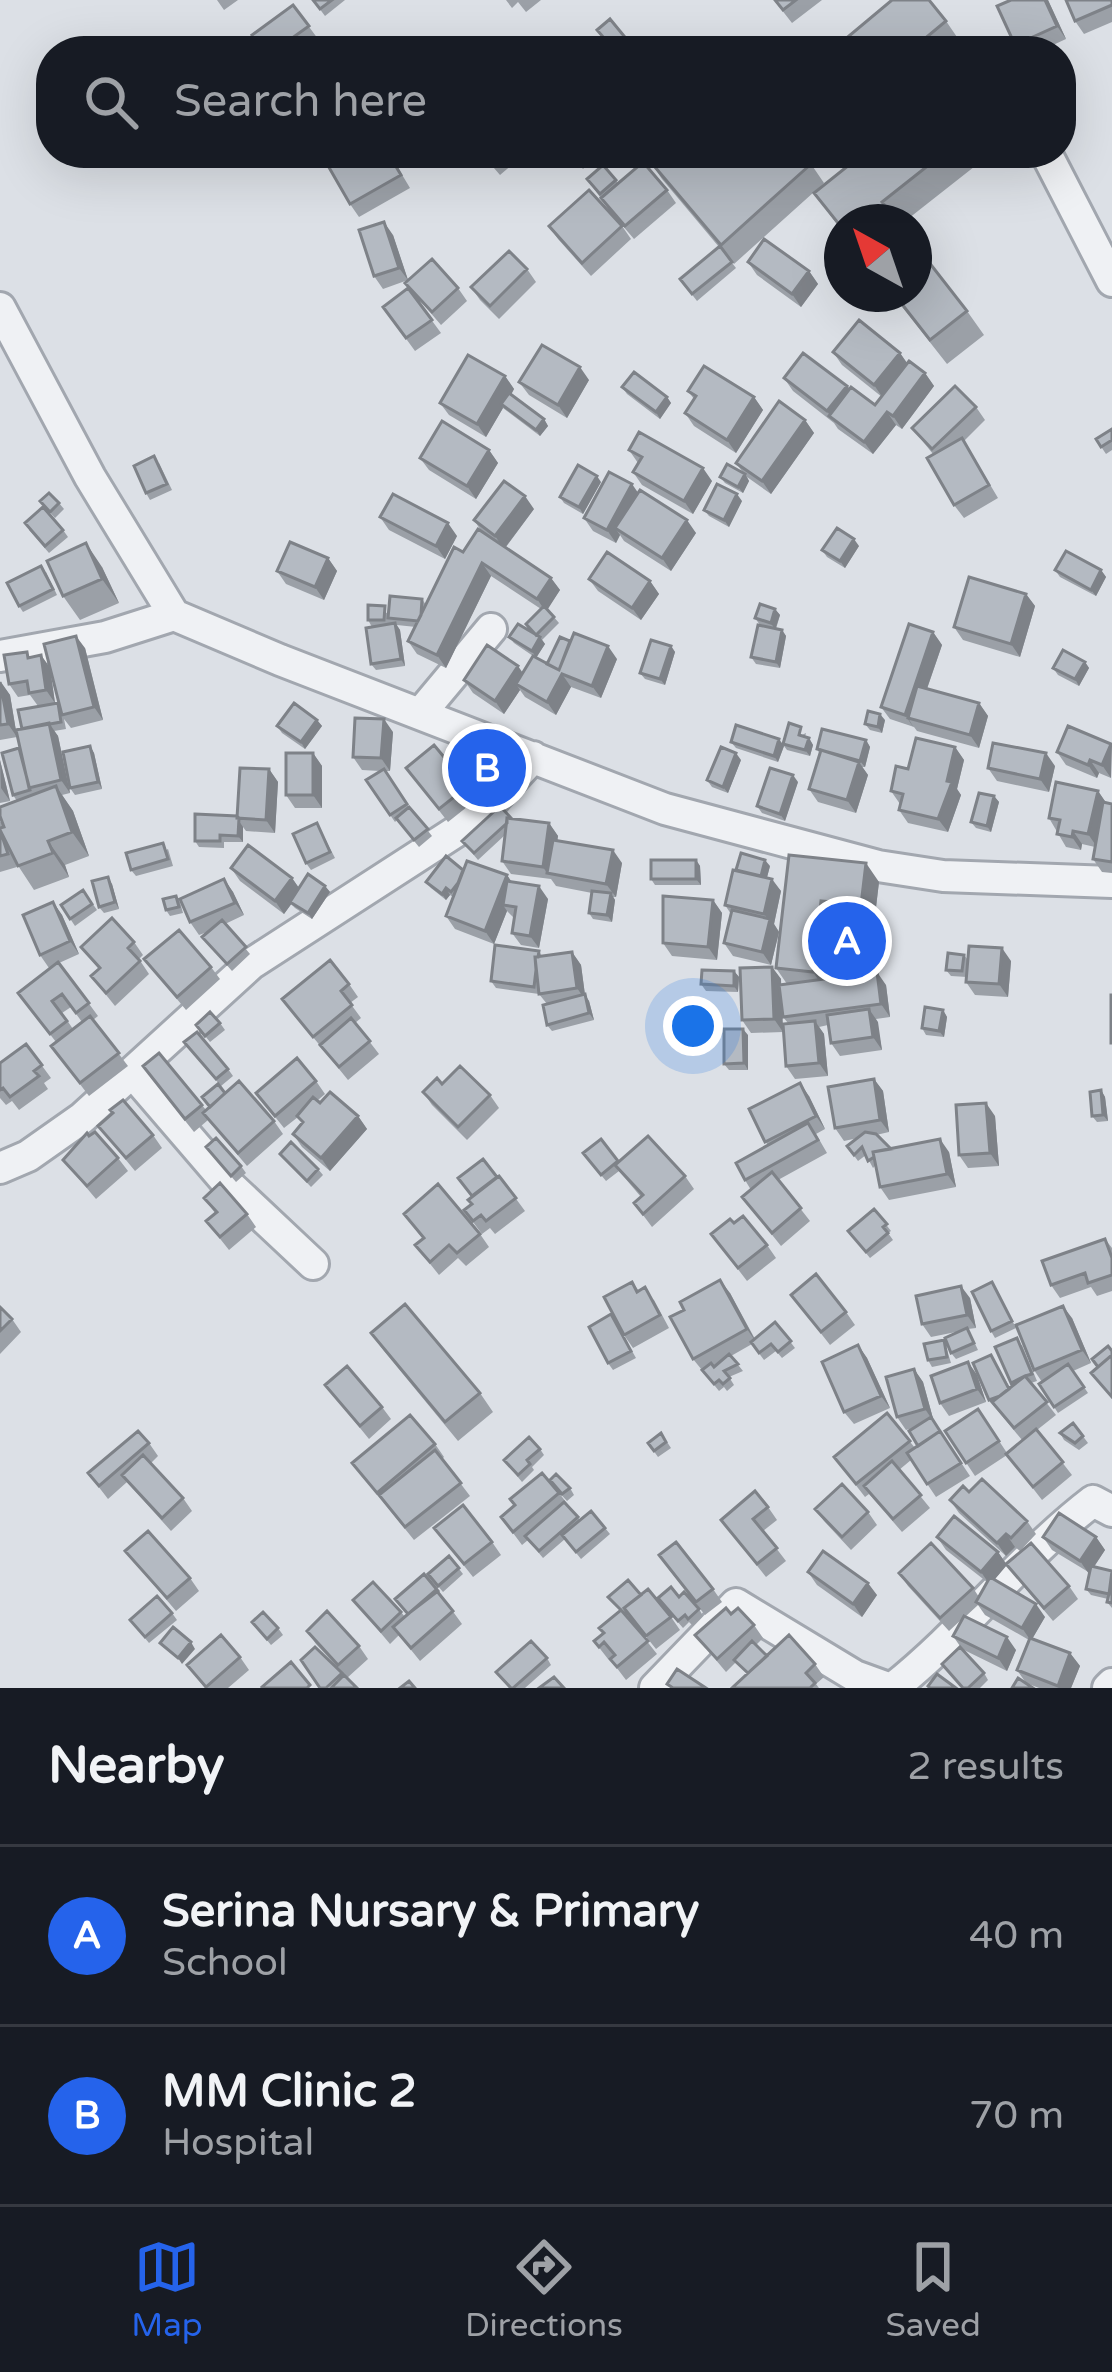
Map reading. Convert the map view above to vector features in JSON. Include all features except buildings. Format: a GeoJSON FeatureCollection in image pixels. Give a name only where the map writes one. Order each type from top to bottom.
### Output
{"type":"FeatureCollection","features":[{"type":"Feature","properties":{"kind":"street"},"geometry":{"type":"LineString","coordinates":[[1054,168],[1112,281]]}},
{"type":"Feature","properties":{"kind":"street"},"geometry":{"type":"LineString","coordinates":[[5,328],[174,615],[665,809],[878,866],[943,876],[1112,881]]}},
{"type":"Feature","properties":{"kind":"street"},"geometry":{"type":"LineString","coordinates":[[0,656],[105,637],[174,615]]}},
{"type":"Feature","properties":{"kind":"street"},"geometry":{"type":"LineString","coordinates":[[420,714],[490,629]]}},
{"type":"Feature","properties":{"kind":"street"},"geometry":{"type":"LineString","coordinates":[[0,1168],[28,1156],[82,1118],[251,964],[478,818],[533,757]]}},
{"type":"Feature","properties":{"kind":"street"},"geometry":{"type":"LineString","coordinates":[[134,1073],[230,1186],[313,1264]]}},
{"type":"Feature","properties":{"kind":"street"},"geometry":{"type":"LineString","coordinates":[[655,1688],[736,1604],[855,1676],[891,1688],[976,1616],[1004,1579],[1066,1522],[1094,1501],[1112,1511]]}},
{"type":"Feature","properties":{"kind":"place","name":"MM Clinic 2"},"geometry":{"type":"Point","coordinates":[487,768]}},
{"type":"Feature","properties":{"kind":"place","name":"Serina Nursary & Primary"},"geometry":{"type":"Point","coordinates":[847,941]}}]}
